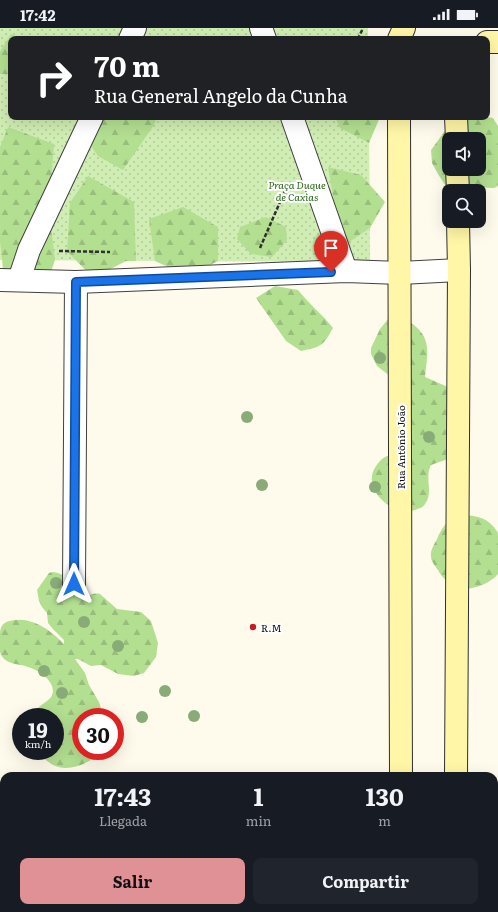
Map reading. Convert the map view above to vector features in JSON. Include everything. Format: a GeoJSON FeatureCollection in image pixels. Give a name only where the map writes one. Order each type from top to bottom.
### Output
{"type":"FeatureCollection","features":[{"type":"Feature","properties":{"kind":"main road","name":"Rua Antônio João"},"geometry":{"type":"LineString","coordinates":[[399,120],[401,772]]}},
{"type":"Feature","properties":{"kind":"main road"},"geometry":{"type":"LineString","coordinates":[[456,120],[457,132]]}},
{"type":"Feature","properties":{"kind":"main road"},"geometry":{"type":"LineString","coordinates":[[456,772],[458,228]]}},
{"type":"Feature","properties":{"kind":"street"},"geometry":{"type":"LineString","coordinates":[[10,280],[30,250],[91,120]]}},
{"type":"Feature","properties":{"kind":"street"},"geometry":{"type":"LineString","coordinates":[[293,120],[346,271]]}},
{"type":"Feature","properties":{"kind":"street"},"geometry":{"type":"LineString","coordinates":[[10,280],[76,282],[346,271],[400,272],[459,270]]}},
{"type":"Feature","properties":{"kind":"street"},"geometry":{"type":"LineString","coordinates":[[74,584],[76,282]]}},
{"type":"Feature","properties":{"kind":"path"},"geometry":{"type":"LineString","coordinates":[[257,254],[303,149]]}},
{"type":"Feature","properties":{"kind":"path"},"geometry":{"type":"LineString","coordinates":[[30,250],[113,252]]}},
{"type":"Feature","properties":{"kind":"green space","name":"Praça Duque de Caxias"},"geometry":{"type":"Polygon","coordinates":[[[0,28],[368,28],[368,36],[8,36],[8,120],[369,120],[370,262],[0,260],[0,28]]]}},
{"type":"Feature","properties":{"kind":"green space"},"geometry":{"type":"Polygon","coordinates":[[[8,39],[8,74],[0,74],[0,52],[8,39]]]}},
{"type":"Feature","properties":{"kind":"green space"},"geometry":{"type":"Polygon","coordinates":[[[490,118],[493,118],[498,126],[498,186],[494,188],[486,188],[486,184],[444,184],[432,163],[431,150],[442,135],[442,176],[486,176],[486,132],[444,132],[453,120],[490,120],[490,118]]]}},
{"type":"Feature","properties":{"kind":"green space"},"geometry":{"type":"Polygon","coordinates":[[[95,120],[156,120],[123,170],[98,156],[84,136],[95,120]]]}},
{"type":"Feature","properties":{"kind":"green space"},"geometry":{"type":"Polygon","coordinates":[[[336,120],[379,120],[369,143],[340,128],[336,120]]]}},
{"type":"Feature","properties":{"kind":"green space"},"geometry":{"type":"Polygon","coordinates":[[[8,127],[54,144],[49,210],[55,260],[48,280],[3,269],[0,241],[0,147],[8,127]]]}},
{"type":"Feature","properties":{"kind":"green space"},"geometry":{"type":"Polygon","coordinates":[[[328,167],[361,175],[385,202],[370,228],[349,242],[328,218],[335,208],[328,167]]]}},
{"type":"Feature","properties":{"kind":"green space"},"geometry":{"type":"Polygon","coordinates":[[[88,176],[134,202],[136,261],[126,261],[93,278],[67,251],[70,203],[88,176]]]}},
{"type":"Feature","properties":{"kind":"green space"},"geometry":{"type":"Polygon","coordinates":[[[183,207],[218,227],[218,261],[188,276],[155,261],[149,219],[183,207]]]}},
{"type":"Feature","properties":{"kind":"green space"},"geometry":{"type":"Polygon","coordinates":[[[266,217],[286,227],[287,240],[272,257],[251,254],[237,239],[240,227],[266,217]]]}},
{"type":"Feature","properties":{"kind":"green space"},"geometry":{"type":"Polygon","coordinates":[[[275,286],[298,290],[333,328],[327,339],[321,345],[301,351],[286,341],[256,298],[275,286]]]}},
{"type":"Feature","properties":{"kind":"green space"},"geometry":{"type":"Polygon","coordinates":[[[394,316],[399,316],[405,319],[423,335],[427,347],[425,377],[448,387],[448,459],[431,465],[428,475],[429,495],[424,505],[415,510],[406,511],[397,509],[381,499],[372,484],[372,475],[379,462],[386,456],[397,453],[405,410],[411,398],[404,387],[377,366],[371,354],[371,348],[380,329],[388,319],[394,316]]]}},
{"type":"Feature","properties":{"kind":"green space"},"geometry":{"type":"Polygon","coordinates":[[[456,515],[475,516],[485,520],[494,527],[498,533],[498,574],[495,578],[475,588],[464,589],[449,583],[433,564],[431,559],[432,550],[440,532],[456,515]]]}},
{"type":"Feature","properties":{"kind":"green space"},"geometry":{"type":"Polygon","coordinates":[[[52,572],[61,574],[72,583],[81,596],[100,594],[117,609],[141,612],[151,621],[158,643],[156,657],[144,673],[134,676],[118,674],[101,665],[91,666],[78,659],[75,659],[85,673],[89,685],[101,708],[72,708],[72,760],[90,760],[79,766],[66,768],[53,765],[46,760],[64,760],[64,708],[38,708],[53,694],[51,683],[34,669],[5,660],[0,652],[1,627],[5,622],[18,620],[25,620],[40,625],[64,644],[64,640],[48,623],[47,613],[39,601],[37,590],[49,573],[52,572]]]}},
{"type":"Feature","properties":{"kind":"place","name":"R.M"},"geometry":{"type":"Point","coordinates":[253,627]}},
{"type":"Feature","properties":{"kind":"route"},"geometry":{"type":"LineString","coordinates":[[74,584],[76,282],[331,272]]}}]}
